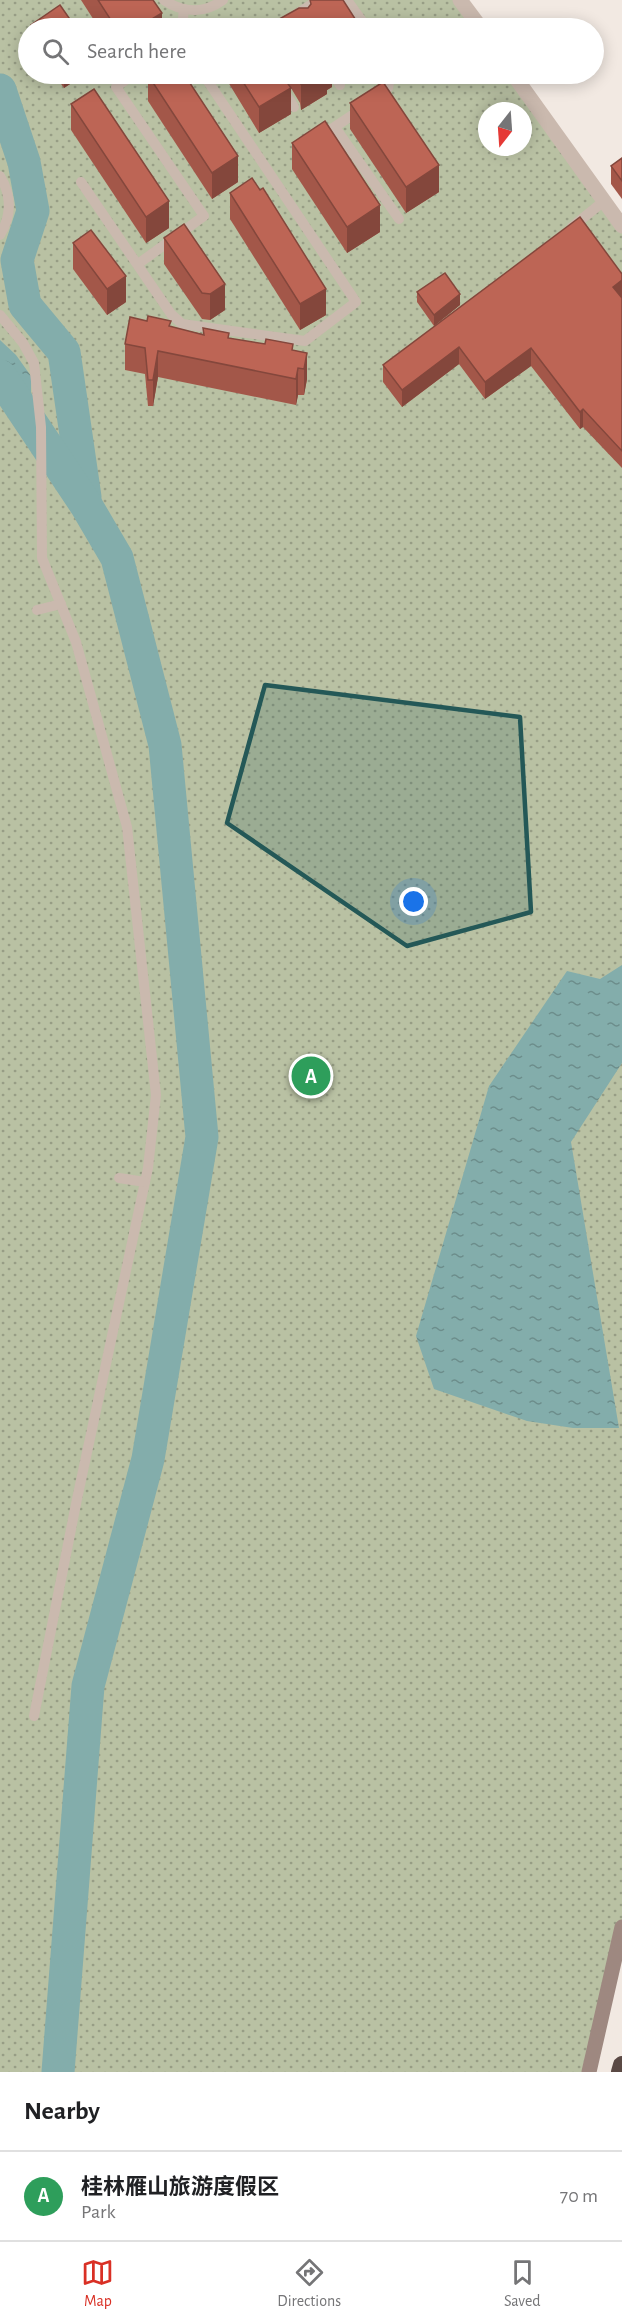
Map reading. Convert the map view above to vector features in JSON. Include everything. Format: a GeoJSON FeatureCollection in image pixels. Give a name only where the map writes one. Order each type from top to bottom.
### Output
{"type":"FeatureCollection","features":[{"type":"Feature","properties":{"kind":"highway"},"geometry":{"type":"LineString","coordinates":[[620,2072],[622,2065]]}},
{"type":"Feature","properties":{"kind":"street"},"geometry":{"type":"LineString","coordinates":[[460,0],[474,18]]}},
{"type":"Feature","properties":{"kind":"street"},"geometry":{"type":"LineString","coordinates":[[520,84],[622,226]]}},
{"type":"Feature","properties":{"kind":"street"},"geometry":{"type":"LineString","coordinates":[[589,2072],[622,1927]]}},
{"type":"Feature","properties":{"kind":"lane"},"geometry":{"type":"LineString","coordinates":[[165,0],[184,9],[204,10],[223,0]]}},
{"type":"Feature","properties":{"kind":"lane"},"geometry":{"type":"LineString","coordinates":[[292,18],[318,0]]}},
{"type":"Feature","properties":{"kind":"lane"},"geometry":{"type":"LineString","coordinates":[[347,0],[360,18]]}},
{"type":"Feature","properties":{"kind":"lane"},"geometry":{"type":"LineString","coordinates":[[183,18],[184,9]]}},
{"type":"Feature","properties":{"kind":"lane"},"geometry":{"type":"LineString","coordinates":[[120,84],[116,87],[204,216],[138,264]]}},
{"type":"Feature","properties":{"kind":"lane"},"geometry":{"type":"LineString","coordinates":[[81,182],[175,318],[182,324],[196,328],[305,341],[356,302],[210,84]]}},
{"type":"Feature","properties":{"kind":"lane"},"geometry":{"type":"LineString","coordinates":[[279,84],[294,107]]}},
{"type":"Feature","properties":{"kind":"lane"},"geometry":{"type":"LineString","coordinates":[[307,145],[383,96],[388,84]]}},
{"type":"Feature","properties":{"kind":"lane"},"geometry":{"type":"LineString","coordinates":[[334,127],[399,219]]}},
{"type":"Feature","properties":{"kind":"lane"},"geometry":{"type":"LineString","coordinates":[[0,176],[10,204],[7,222],[0,235]]}},
{"type":"Feature","properties":{"kind":"lane"},"geometry":{"type":"LineString","coordinates":[[558,238],[604,201]]}},
{"type":"Feature","properties":{"kind":"lane"},"geometry":{"type":"LineString","coordinates":[[0,315],[23,343],[34,363],[41,427],[42,558],[76,642],[127,827],[156,1095],[145,1182],[77,1499],[34,1716]]}},
{"type":"Feature","properties":{"kind":"lane"},"geometry":{"type":"LineString","coordinates":[[37,610],[61,604]]}},
{"type":"Feature","properties":{"kind":"lane"},"geometry":{"type":"LineString","coordinates":[[119,1178],[145,1182]]}},
{"type":"Feature","properties":{"kind":"highlighted area"},"geometry":{"type":"Polygon","coordinates":[[[265,685],[520,717],[531,912],[407,946],[227,823],[265,685]]]}},
{"type":"Feature","properties":{"kind":"green space"},"geometry":{"type":"Polygon","coordinates":[[[0,0],[460,0],[474,18],[18,18],[18,84],[520,84],[622,226],[622,1927],[589,2072],[0,2072],[0,0]]]}},
{"type":"Feature","properties":{"kind":"water"},"geometry":{"type":"Polygon","coordinates":[[[0,340],[16,355],[31,376],[31,439],[0,404],[0,340]]]}},
{"type":"Feature","properties":{"kind":"water"},"geometry":{"type":"Polygon","coordinates":[[[622,965],[622,1063],[571,1142],[619,1428],[573,1428],[527,1421],[434,1389],[416,1336],[489,1086],[567,971],[600,979],[622,965]]]}},
{"type":"Feature","properties":{"kind":"building"},"geometry":{"type":"Polygon","coordinates":[[[98,0],[153,0],[162,13],[154,18],[110,18],[98,0]]]}},
{"type":"Feature","properties":{"kind":"building"},"geometry":{"type":"Polygon","coordinates":[[[310,0],[343,0],[355,18],[281,18],[299,8],[308,8],[311,4],[310,0]]]}},
{"type":"Feature","properties":{"kind":"building"},"geometry":{"type":"Polygon","coordinates":[[[60,5],[69,18],[41,18],[60,5]]]}},
{"type":"Feature","properties":{"kind":"building"},"geometry":{"type":"Polygon","coordinates":[[[154,84],[191,84],[238,156],[212,173],[154,84]]]}},
{"type":"Feature","properties":{"kind":"building"},"geometry":{"type":"Polygon","coordinates":[[[244,84],[288,84],[291,88],[259,107],[244,84]]]}},
{"type":"Feature","properties":{"kind":"building"},"geometry":{"type":"Polygon","coordinates":[[[380,84],[384,84],[439,165],[406,187],[350,103],[380,84]]]}},
{"type":"Feature","properties":{"kind":"building"},"geometry":{"type":"Polygon","coordinates":[[[94,89],[169,201],[146,217],[71,104],[94,89]]]}},
{"type":"Feature","properties":{"kind":"building"},"geometry":{"type":"Polygon","coordinates":[[[325,121],[380,205],[347,227],[292,143],[325,121]]]}},
{"type":"Feature","properties":{"kind":"building"},"geometry":{"type":"Polygon","coordinates":[[[622,158],[622,181],[611,166],[622,158]]]}},
{"type":"Feature","properties":{"kind":"building"},"geometry":{"type":"Polygon","coordinates":[[[252,178],[260,190],[263,188],[326,289],[300,304],[230,193],[252,178]]]}},
{"type":"Feature","properties":{"kind":"building"},"geometry":{"type":"Polygon","coordinates":[[[580,217],[622,274],[622,280],[613,287],[622,298],[622,451],[583,409],[580,412],[531,348],[485,382],[459,347],[402,390],[383,365],[580,217]]]}},
{"type":"Feature","properties":{"kind":"building"},"geometry":{"type":"Polygon","coordinates":[[[184,224],[225,284],[210,294],[202,293],[164,238],[184,224]]]}},
{"type":"Feature","properties":{"kind":"building"},"geometry":{"type":"Polygon","coordinates":[[[91,230],[126,276],[107,289],[73,243],[91,230]]]}},
{"type":"Feature","properties":{"kind":"building"},"geometry":{"type":"Polygon","coordinates":[[[445,273],[460,294],[434,315],[417,292],[445,273]]]}},
{"type":"Feature","properties":{"kind":"building"},"geometry":{"type":"Polygon","coordinates":[[[148,316],[171,321],[169,326],[204,335],[203,328],[229,333],[228,338],[265,344],[266,339],[293,344],[292,350],[307,353],[304,369],[298,368],[296,379],[158,351],[153,380],[148,380],[145,348],[125,344],[130,317],[147,321],[148,316]]]}},
{"type":"Feature","properties":{"kind":"waterway"},"geometry":{"type":"LineString","coordinates":[[0,90],[24,162],[33,211],[17,260],[25,305],[64,352],[85,497]]}},
{"type":"Feature","properties":{"kind":"waterway"},"geometry":{"type":"LineString","coordinates":[[0,376],[86,505],[117,558],[165,745],[202,1137],[148,1459],[88,1686],[58,2072]]}},
{"type":"Feature","properties":{"kind":"place","name":"桂林雁山旅游度假区"},"geometry":{"type":"Point","coordinates":[311,1076]}}]}
